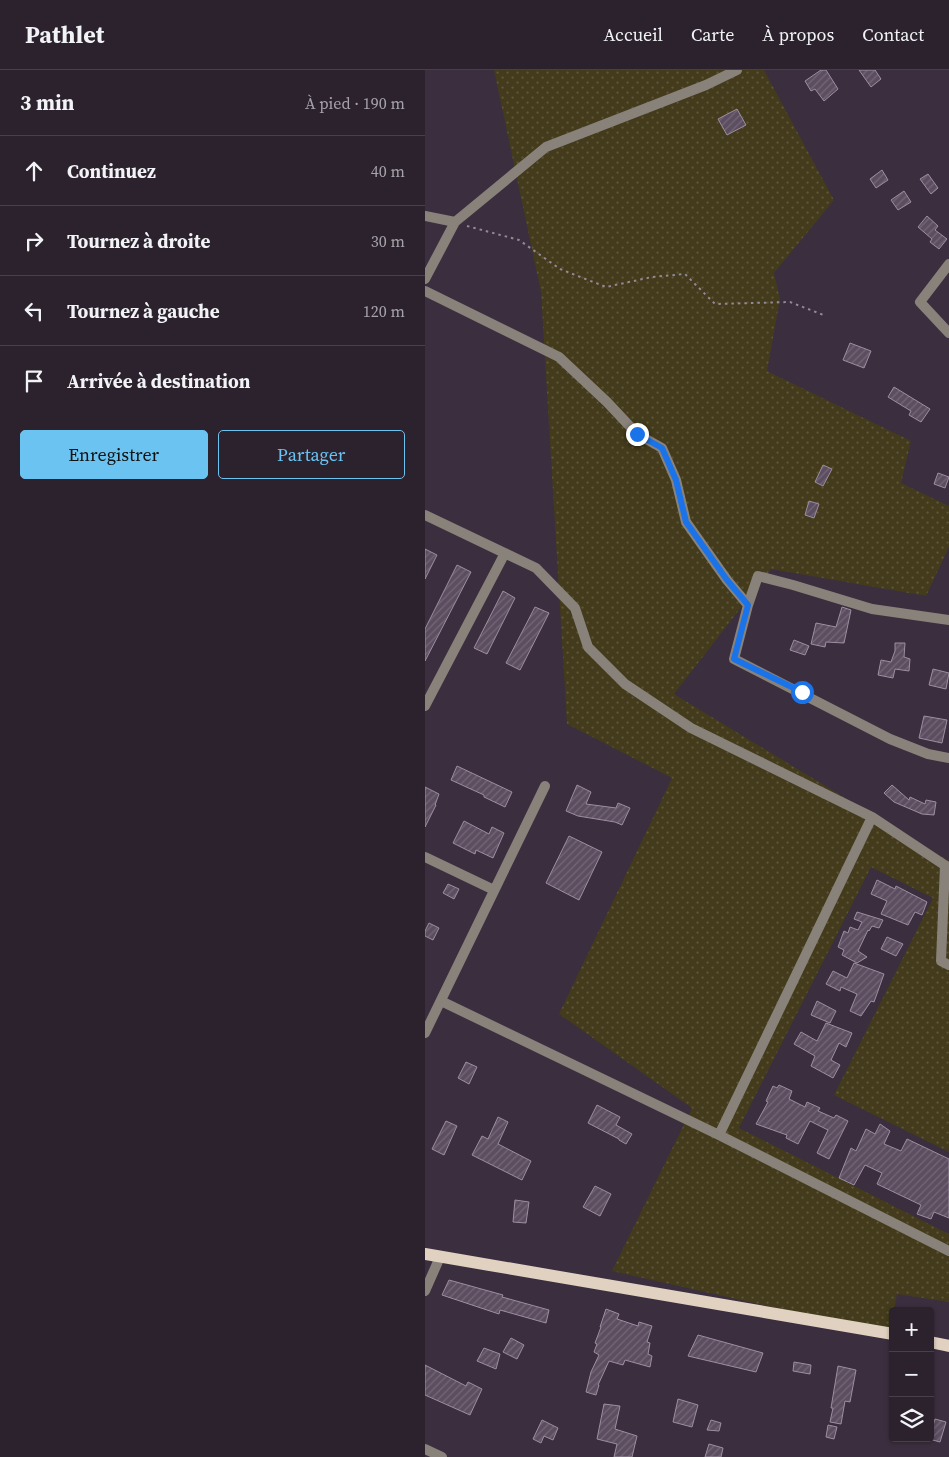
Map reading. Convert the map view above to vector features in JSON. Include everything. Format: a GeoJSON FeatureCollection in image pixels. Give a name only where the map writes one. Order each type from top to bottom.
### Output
{"type":"FeatureCollection","features":[{"type":"Feature","properties":{"kind":"main road"},"geometry":{"type":"LineString","coordinates":[[425,1254],[889,1333]]}},
{"type":"Feature","properties":{"kind":"main road"},"geometry":{"type":"LineString","coordinates":[[934,1343],[949,1346]]}},
{"type":"Feature","properties":{"kind":"street"},"geometry":{"type":"LineString","coordinates":[[425,279],[455,222],[546,148],[706,85],[737,70]]}},
{"type":"Feature","properties":{"kind":"street"},"geometry":{"type":"LineString","coordinates":[[425,216],[455,222]]}},
{"type":"Feature","properties":{"kind":"street"},"geometry":{"type":"LineString","coordinates":[[949,264],[920,302],[949,333]]}},
{"type":"Feature","properties":{"kind":"street"},"geometry":{"type":"LineString","coordinates":[[425,291],[559,357],[607,402],[637,434],[662,448],[676,480],[686,522],[727,580],[748,605]]}},
{"type":"Feature","properties":{"kind":"street"},"geometry":{"type":"LineString","coordinates":[[425,515],[536,568],[575,608],[588,647],[625,684],[691,728],[871,817],[947,867],[941,962],[949,965]]}},
{"type":"Feature","properties":{"kind":"street"},"geometry":{"type":"LineString","coordinates":[[425,706],[505,553]]}},
{"type":"Feature","properties":{"kind":"street"},"geometry":{"type":"LineString","coordinates":[[949,620],[871,609],[758,576],[748,605],[734,659],[890,739],[928,754],[949,758]]}},
{"type":"Feature","properties":{"kind":"street"},"geometry":{"type":"LineString","coordinates":[[425,1033],[545,786]]}},
{"type":"Feature","properties":{"kind":"street"},"geometry":{"type":"LineString","coordinates":[[719,1135],[871,817]]}},
{"type":"Feature","properties":{"kind":"street"},"geometry":{"type":"LineString","coordinates":[[425,858],[494,890]]}},
{"type":"Feature","properties":{"kind":"street"},"geometry":{"type":"LineString","coordinates":[[441,1001],[719,1135],[949,1251]]}},
{"type":"Feature","properties":{"kind":"street"},"geometry":{"type":"LineString","coordinates":[[425,1291],[440,1257]]}},
{"type":"Feature","properties":{"kind":"street"},"geometry":{"type":"LineString","coordinates":[[425,1449],[442,1457]]}},
{"type":"Feature","properties":{"kind":"path"},"geometry":{"type":"LineString","coordinates":[[455,222],[519,240],[560,269],[606,287],[652,276],[685,274],[715,304],[790,302],[826,316]]}},
{"type":"Feature","properties":{"kind":"sand"},"geometry":{"type":"Polygon","coordinates":[[[494,70],[764,70],[834,200],[774,273],[780,299],[767,371],[911,441],[901,483],[949,506],[949,547],[926,596],[771,569],[674,694],[949,861],[949,1152],[834,1095],[933,898],[871,867],[739,1128],[949,1234],[949,1302],[897,1294],[895,1307],[889,1307],[889,1334],[612,1271],[692,1108],[559,1014],[672,778],[567,724],[541,292],[494,70]]]}},
{"type":"Feature","properties":{"kind":"building"},"geometry":{"type":"Polygon","coordinates":[[[821,70],[826,70],[838,89],[824,101],[815,89],[811,91],[805,81],[821,70]]]}},
{"type":"Feature","properties":{"kind":"building"},"geometry":{"type":"Polygon","coordinates":[[[859,70],[875,70],[881,79],[871,87],[859,70]]]}},
{"type":"Feature","properties":{"kind":"building"},"geometry":{"type":"Polygon","coordinates":[[[737,109],[746,125],[727,135],[718,119],[737,109]]]}},
{"type":"Feature","properties":{"kind":"building"},"geometry":{"type":"Polygon","coordinates":[[[882,170],[888,180],[876,188],[870,179],[882,170]]]}},
{"type":"Feature","properties":{"kind":"building"},"geometry":{"type":"Polygon","coordinates":[[[928,174],[938,188],[931,194],[920,179],[928,174]]]}},
{"type":"Feature","properties":{"kind":"building"},"geometry":{"type":"Polygon","coordinates":[[[904,191],[911,202],[898,210],[891,200],[904,191]]]}},
{"type":"Feature","properties":{"kind":"building"},"geometry":{"type":"Polygon","coordinates":[[[927,216],[938,226],[935,230],[947,239],[939,249],[930,242],[932,239],[918,227],[927,216]]]}},
{"type":"Feature","properties":{"kind":"building"},"geometry":{"type":"Polygon","coordinates":[[[850,343],[871,351],[864,368],[843,360],[850,343]]]}},
{"type":"Feature","properties":{"kind":"building"},"geometry":{"type":"Polygon","coordinates":[[[894,387],[930,409],[921,422],[909,415],[911,411],[888,397],[894,387]]]}},
{"type":"Feature","properties":{"kind":"building"},"geometry":{"type":"Polygon","coordinates":[[[823,465],[832,469],[823,486],[815,482],[823,465]]]}},
{"type":"Feature","properties":{"kind":"building"},"geometry":{"type":"Polygon","coordinates":[[[938,473],[949,477],[945,488],[934,484],[938,473]]]}},
{"type":"Feature","properties":{"kind":"building"},"geometry":{"type":"Polygon","coordinates":[[[809,501],[819,504],[814,518],[805,515],[809,501]]]}},
{"type":"Feature","properties":{"kind":"building"},"geometry":{"type":"Polygon","coordinates":[[[425,549],[437,555],[425,579],[425,549]]]}},
{"type":"Feature","properties":{"kind":"building"},"geometry":{"type":"Polygon","coordinates":[[[457,565],[471,572],[425,661],[425,629],[457,565]]]}},
{"type":"Feature","properties":{"kind":"building"},"geometry":{"type":"Polygon","coordinates":[[[503,591],[515,598],[487,654],[474,648],[503,591]]]}},
{"type":"Feature","properties":{"kind":"building"},"geometry":{"type":"Polygon","coordinates":[[[535,607],[549,613],[520,670],[506,663],[535,607]]]}},
{"type":"Feature","properties":{"kind":"building"},"geometry":{"type":"Polygon","coordinates":[[[842,607],[851,610],[844,643],[826,642],[825,647],[811,644],[816,623],[836,627],[842,607]]]}},
{"type":"Feature","properties":{"kind":"building"},"geometry":{"type":"Polygon","coordinates":[[[794,640],[809,646],[805,655],[790,650],[794,640]]]}},
{"type":"Feature","properties":{"kind":"building"},"geometry":{"type":"Polygon","coordinates":[[[895,643],[905,643],[904,657],[910,659],[909,671],[895,669],[893,678],[878,675],[881,660],[891,662],[895,651],[895,643]]]}},
{"type":"Feature","properties":{"kind":"building"},"geometry":{"type":"Polygon","coordinates":[[[933,669],[949,673],[946,689],[929,685],[933,669]]]}},
{"type":"Feature","properties":{"kind":"building"},"geometry":{"type":"Polygon","coordinates":[[[924,716],[947,720],[942,743],[919,738],[924,716]]]}},
{"type":"Feature","properties":{"kind":"building"},"geometry":{"type":"Polygon","coordinates":[[[457,766],[512,792],[505,807],[451,780],[457,766]]]}},
{"type":"Feature","properties":{"kind":"building"},"geometry":{"type":"Polygon","coordinates":[[[577,785],[591,792],[586,804],[616,808],[618,803],[630,808],[622,825],[615,822],[578,816],[566,811],[577,785]]]}},
{"type":"Feature","properties":{"kind":"building"},"geometry":{"type":"Polygon","coordinates":[[[892,785],[909,800],[910,797],[925,804],[926,800],[936,802],[934,815],[922,814],[894,802],[884,793],[892,785]]]}},
{"type":"Feature","properties":{"kind":"building"},"geometry":{"type":"Polygon","coordinates":[[[425,787],[439,794],[436,805],[425,827],[425,787]]]}},
{"type":"Feature","properties":{"kind":"building"},"geometry":{"type":"Polygon","coordinates":[[[464,821],[489,834],[492,827],[504,833],[493,858],[476,850],[475,854],[453,843],[464,821]]]}},
{"type":"Feature","properties":{"kind":"building"},"geometry":{"type":"Polygon","coordinates":[[[569,836],[602,852],[579,900],[546,883],[569,836]]]}},
{"type":"Feature","properties":{"kind":"building"},"geometry":{"type":"Polygon","coordinates":[[[877,880],[895,889],[896,886],[927,902],[922,915],[915,912],[908,925],[881,914],[887,901],[871,894],[877,880]]]}},
{"type":"Feature","properties":{"kind":"building"},"geometry":{"type":"Polygon","coordinates":[[[448,884],[459,889],[454,899],[443,893],[448,884]]]}},
{"type":"Feature","properties":{"kind":"building"},"geometry":{"type":"Polygon","coordinates":[[[857,912],[883,920],[879,928],[872,926],[868,930],[858,951],[867,957],[857,963],[842,955],[844,950],[838,947],[844,931],[848,933],[850,927],[858,930],[862,922],[854,919],[857,912]]]}},
{"type":"Feature","properties":{"kind":"building"},"geometry":{"type":"Polygon","coordinates":[[[429,923],[439,928],[433,940],[425,936],[429,923]]]}},
{"type":"Feature","properties":{"kind":"building"},"geometry":{"type":"Polygon","coordinates":[[[887,937],[903,944],[896,956],[881,949],[887,937]]]}},
{"type":"Feature","properties":{"kind":"building"},"geometry":{"type":"Polygon","coordinates":[[[854,963],[884,974],[874,1002],[871,1001],[861,1016],[850,1011],[857,994],[841,987],[840,991],[826,984],[833,971],[847,978],[854,963]]]}},
{"type":"Feature","properties":{"kind":"building"},"geometry":{"type":"Polygon","coordinates":[[[817,1001],[836,1011],[830,1023],[811,1015],[817,1001]]]}},
{"type":"Feature","properties":{"kind":"building"},"geometry":{"type":"Polygon","coordinates":[[[826,1023],[852,1033],[846,1047],[839,1043],[831,1060],[840,1065],[833,1078],[811,1066],[815,1056],[794,1044],[801,1032],[817,1041],[826,1023]]]}},
{"type":"Feature","properties":{"kind":"building"},"geometry":{"type":"Polygon","coordinates":[[[466,1062],[477,1067],[469,1084],[458,1078],[466,1062]]]}},
{"type":"Feature","properties":{"kind":"building"},"geometry":{"type":"Polygon","coordinates":[[[779,1085],[792,1091],[789,1099],[805,1107],[807,1102],[820,1108],[818,1111],[834,1118],[836,1115],[848,1121],[829,1159],[817,1153],[828,1130],[810,1121],[798,1144],[786,1138],[787,1135],[756,1124],[768,1102],[766,1101],[773,1086],[777,1088],[779,1085]]]}},
{"type":"Feature","properties":{"kind":"building"},"geometry":{"type":"Polygon","coordinates":[[[597,1105],[620,1117],[616,1125],[632,1134],[626,1144],[588,1123],[597,1105]]]}},
{"type":"Feature","properties":{"kind":"building"},"geometry":{"type":"Polygon","coordinates":[[[498,1117],[508,1122],[498,1144],[531,1161],[522,1180],[472,1155],[482,1136],[488,1139],[498,1117]]]}},
{"type":"Feature","properties":{"kind":"building"},"geometry":{"type":"Polygon","coordinates":[[[446,1121],[457,1126],[444,1155],[432,1149],[446,1121]]]}},
{"type":"Feature","properties":{"kind":"building"},"geometry":{"type":"Polygon","coordinates":[[[880,1124],[890,1131],[884,1144],[901,1151],[907,1139],[949,1159],[949,1218],[934,1212],[931,1219],[917,1214],[921,1205],[877,1184],[882,1173],[865,1165],[854,1185],[839,1178],[851,1148],[856,1151],[866,1129],[875,1134],[880,1124]]]}},
{"type":"Feature","properties":{"kind":"building"},"geometry":{"type":"Polygon","coordinates":[[[595,1186],[611,1194],[600,1216],[583,1207],[595,1186]]]}},
{"type":"Feature","properties":{"kind":"building"},"geometry":{"type":"Polygon","coordinates":[[[515,1200],[529,1202],[526,1223],[513,1222],[515,1200]]]}},
{"type":"Feature","properties":{"kind":"building"},"geometry":{"type":"Polygon","coordinates":[[[449,1280],[549,1310],[546,1323],[500,1310],[499,1314],[442,1295],[449,1280]]]}},
{"type":"Feature","properties":{"kind":"building"},"geometry":{"type":"Polygon","coordinates":[[[606,1309],[619,1314],[617,1319],[638,1326],[639,1322],[652,1326],[647,1342],[650,1343],[648,1354],[652,1356],[650,1367],[625,1360],[623,1365],[609,1361],[598,1385],[596,1395],[586,1392],[591,1372],[599,1355],[594,1352],[597,1344],[595,1343],[606,1309]]]}},
{"type":"Feature","properties":{"kind":"building"},"geometry":{"type":"Polygon","coordinates":[[[698,1335],[763,1353],[756,1372],[688,1356],[698,1335]]]}},
{"type":"Feature","properties":{"kind":"building"},"geometry":{"type":"Polygon","coordinates":[[[511,1338],[524,1345],[517,1359],[503,1352],[511,1338]]]}},
{"type":"Feature","properties":{"kind":"building"},"geometry":{"type":"Polygon","coordinates":[[[484,1348],[500,1354],[496,1369],[477,1361],[484,1348]]]}},
{"type":"Feature","properties":{"kind":"building"},"geometry":{"type":"Polygon","coordinates":[[[794,1362],[811,1365],[810,1374],[793,1371],[794,1362]]]}},
{"type":"Feature","properties":{"kind":"building"},"geometry":{"type":"Polygon","coordinates":[[[425,1365],[466,1386],[468,1382],[482,1389],[470,1415],[425,1395],[425,1365]]]}},
{"type":"Feature","properties":{"kind":"building"},"geometry":{"type":"Polygon","coordinates":[[[838,1366],[856,1370],[850,1402],[845,1401],[841,1424],[830,1422],[838,1366]]]}},
{"type":"Feature","properties":{"kind":"building"},"geometry":{"type":"Polygon","coordinates":[[[678,1399],[698,1405],[692,1427],[673,1422],[678,1399]]]}},
{"type":"Feature","properties":{"kind":"building"},"geometry":{"type":"Polygon","coordinates":[[[604,1404],[620,1406],[615,1429],[637,1436],[632,1457],[614,1457],[617,1444],[597,1439],[604,1404]]]}},
{"type":"Feature","properties":{"kind":"building"},"geometry":{"type":"Polygon","coordinates":[[[935,1419],[946,1422],[940,1442],[934,1440],[935,1419]]]}},
{"type":"Feature","properties":{"kind":"building"},"geometry":{"type":"Polygon","coordinates":[[[542,1420],[558,1428],[553,1440],[544,1436],[541,1443],[533,1439],[542,1420]]]}},
{"type":"Feature","properties":{"kind":"building"},"geometry":{"type":"Polygon","coordinates":[[[711,1420],[721,1423],[719,1431],[707,1430],[711,1420]]]}},
{"type":"Feature","properties":{"kind":"building"},"geometry":{"type":"Polygon","coordinates":[[[828,1425],[837,1427],[834,1439],[826,1437],[828,1425]]]}},
{"type":"Feature","properties":{"kind":"building"},"geometry":{"type":"Polygon","coordinates":[[[709,1444],[723,1448],[721,1457],[705,1457],[709,1444]]]}},
{"type":"Feature","properties":{"kind":"route"},"geometry":{"type":"LineString","coordinates":[[637,434],[662,448],[676,480],[686,522],[727,580],[748,605],[734,659],[802,692]]}}]}
